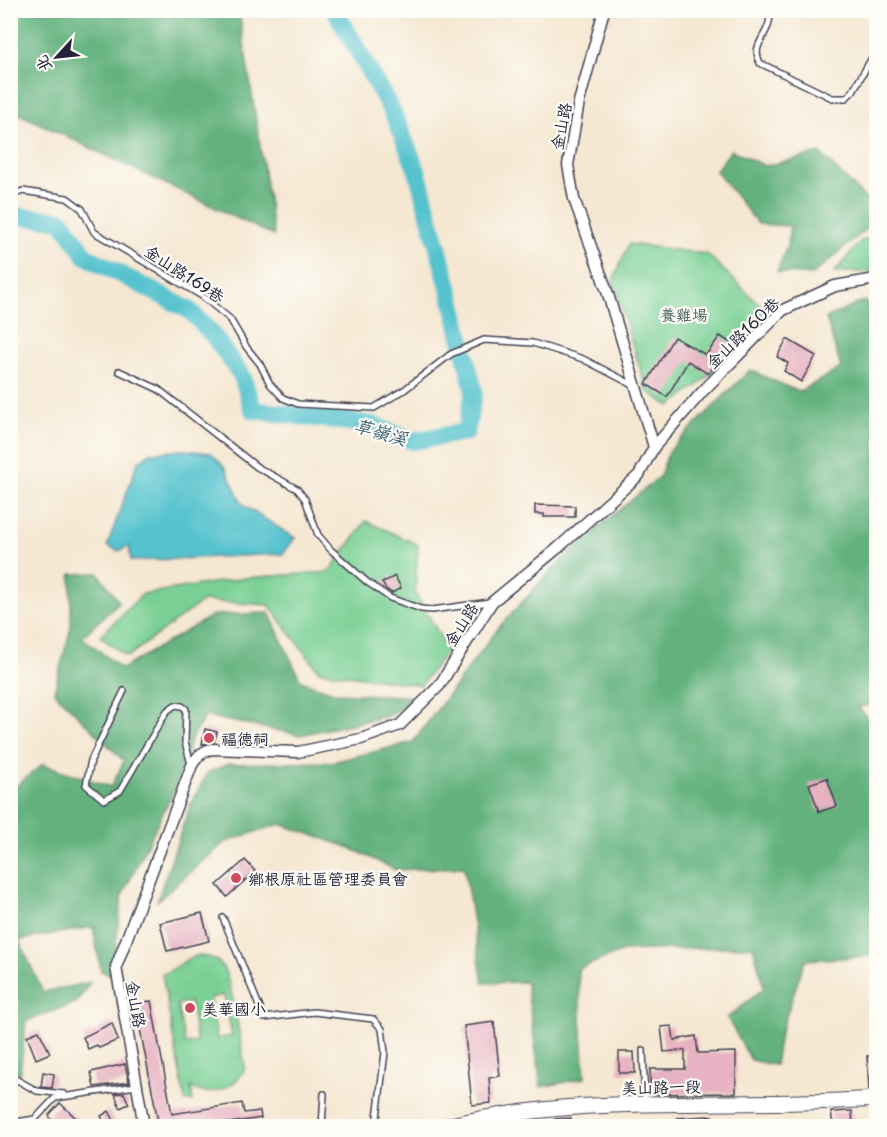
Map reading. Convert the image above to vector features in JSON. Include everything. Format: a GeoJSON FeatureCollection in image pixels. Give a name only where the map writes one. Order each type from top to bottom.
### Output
{"type":"FeatureCollection","features":[{"type":"Feature","properties":{"kind":"street","name":"金山路"},"geometry":{"type":"LineString","coordinates":[[144,1126],[116,967],[192,765],[202,752],[211,749],[298,752],[361,739],[400,725],[439,686],[492,602],[558,548],[639,475],[654,447],[607,291],[574,199],[568,165],[579,102],[604,10]]}},
{"type":"Feature","properties":{"kind":"street","name":"金山路160巷"},"geometry":{"type":"LineString","coordinates":[[654,447],[703,391],[783,310],[835,286],[876,279]]}},
{"type":"Feature","properties":{"kind":"street","name":"美山路一段"},"geometry":{"type":"LineString","coordinates":[[447,1126],[476,1119],[592,1106],[876,1099]]}},
{"type":"Feature","properties":{"kind":"lane"},"geometry":{"type":"LineString","coordinates":[[770,10],[769,24],[757,48],[760,63],[832,98],[846,98],[853,91],[873,56]]}},
{"type":"Feature","properties":{"kind":"lane","name":"金山路169巷"},"geometry":{"type":"LineString","coordinates":[[10,196],[23,191],[67,198],[82,208],[94,232],[202,296],[230,319],[247,348],[260,364],[270,384],[283,398],[298,404],[374,408],[404,390],[451,354],[484,340],[532,343],[583,359],[637,387]]}},
{"type":"Feature","properties":{"kind":"lane"},"geometry":{"type":"LineString","coordinates":[[119,371],[158,389],[257,467],[297,489],[305,500],[318,535],[331,550],[367,582],[390,598],[421,609],[432,610],[492,602]]}},
{"type":"Feature","properties":{"kind":"lane"},"geometry":{"type":"LineString","coordinates":[[123,691],[91,760],[86,785],[104,800],[120,791],[167,711],[175,705],[186,709],[185,742],[192,765]]}},
{"type":"Feature","properties":{"kind":"lane"},"geometry":{"type":"LineString","coordinates":[[223,918],[264,1018],[314,1012],[373,1019],[382,1029],[385,1052],[376,1126]]}},
{"type":"Feature","properties":{"kind":"lane"},"geometry":{"type":"LineString","coordinates":[[644,1050],[645,1105]]}},
{"type":"Feature","properties":{"kind":"lane"},"geometry":{"type":"LineString","coordinates":[[10,1076],[37,1091],[72,1095]]}},
{"type":"Feature","properties":{"kind":"lane"},"geometry":{"type":"LineString","coordinates":[[10,1123],[35,1119],[52,1100],[136,1086]]}},
{"type":"Feature","properties":{"kind":"lane"},"geometry":{"type":"LineString","coordinates":[[321,1126],[324,1094]]}},
{"type":"Feature","properties":{"kind":"lane"},"geometry":{"type":"LineString","coordinates":[[35,1119],[36,1126]]}},
{"type":"Feature","properties":{"kind":"green space"},"geometry":{"type":"Polygon","coordinates":[[[10,11],[239,11],[274,236],[11,110],[10,11]]]}},
{"type":"Feature","properties":{"kind":"green space"},"geometry":{"type":"Polygon","coordinates":[[[731,150],[765,166],[820,153],[865,198],[876,197],[876,221],[812,275],[777,272],[787,246],[790,226],[758,224],[716,171],[731,150]]]}},
{"type":"Feature","properties":{"kind":"green space"},"geometry":{"type":"Polygon","coordinates":[[[876,235],[876,271],[834,273],[861,241],[876,235]]]}},
{"type":"Feature","properties":{"kind":"green space","name":"養雞場"},"geometry":{"type":"Polygon","coordinates":[[[629,244],[707,254],[765,310],[734,350],[702,382],[670,406],[647,391],[613,281],[629,244]]]}},
{"type":"Feature","properties":{"kind":"green space"},"geometry":{"type":"Polygon","coordinates":[[[864,301],[876,308],[876,704],[858,707],[876,727],[876,956],[805,960],[780,1034],[775,1065],[751,1060],[727,1018],[764,988],[753,946],[623,951],[578,969],[585,1078],[541,1087],[526,982],[483,983],[464,867],[396,870],[348,847],[280,824],[225,842],[157,901],[191,803],[208,772],[228,764],[332,762],[413,742],[500,626],[567,554],[660,476],[669,451],[750,370],[799,392],[841,368],[826,318],[864,301]]]}},
{"type":"Feature","properties":{"kind":"green space"},"geometry":{"type":"Polygon","coordinates":[[[366,521],[418,545],[415,593],[448,649],[421,685],[319,671],[269,605],[203,601],[127,657],[100,636],[143,594],[244,578],[329,572],[366,521]]]}},
{"type":"Feature","properties":{"kind":"green space"},"geometry":{"type":"Polygon","coordinates":[[[98,573],[119,602],[82,637],[122,669],[213,615],[269,613],[301,681],[336,693],[419,697],[388,716],[300,735],[205,716],[192,737],[177,784],[122,896],[112,976],[101,971],[93,927],[19,940],[43,992],[90,982],[76,1003],[26,1021],[20,1072],[11,1089],[11,790],[43,764],[111,787],[124,761],[54,692],[71,627],[71,574],[98,573]]]}},
{"type":"Feature","properties":{"kind":"green space"},"geometry":{"type":"Polygon","coordinates":[[[196,956],[213,959],[222,966],[226,973],[233,998],[245,1067],[242,1074],[230,1086],[214,1092],[198,1091],[191,1087],[193,1101],[185,1101],[162,974],[196,956]],[[224,995],[210,998],[217,1039],[232,1036],[224,995]],[[190,1002],[177,1004],[185,1044],[197,1042],[190,1002]]]}},
{"type":"Feature","properties":{"kind":"water"},"geometry":{"type":"Polygon","coordinates":[[[183,450],[211,453],[225,468],[243,505],[295,538],[283,554],[131,561],[129,546],[119,551],[107,546],[138,462],[150,453],[183,450]]]}},
{"type":"Feature","properties":{"kind":"building"},"geometry":{"type":"Polygon","coordinates":[[[720,336],[731,343],[708,374],[688,361],[667,397],[646,384],[674,337],[706,355],[720,336]]]}},
{"type":"Feature","properties":{"kind":"building"},"geometry":{"type":"Polygon","coordinates":[[[787,339],[816,356],[801,382],[784,371],[788,363],[777,357],[787,339]]]}},
{"type":"Feature","properties":{"kind":"building"},"geometry":{"type":"Polygon","coordinates":[[[535,505],[575,506],[575,517],[544,517],[544,514],[535,514],[535,505]]]}},
{"type":"Feature","properties":{"kind":"building"},"geometry":{"type":"Polygon","coordinates":[[[395,576],[401,588],[392,593],[382,583],[395,576]]]}},
{"type":"Feature","properties":{"kind":"building","name":"福德祠"},"geometry":{"type":"Polygon","coordinates":[[[205,729],[217,732],[214,742],[202,744],[205,729]]]}},
{"type":"Feature","properties":{"kind":"building"},"geometry":{"type":"Polygon","coordinates":[[[827,778],[837,806],[819,812],[809,784],[827,778]]]}},
{"type":"Feature","properties":{"kind":"building","name":"鄉根原社區管理委員會"},"geometry":{"type":"Polygon","coordinates":[[[245,860],[255,871],[227,897],[217,885],[245,860]]]}},
{"type":"Feature","properties":{"kind":"building"},"geometry":{"type":"Polygon","coordinates":[[[202,913],[209,941],[167,951],[160,923],[202,913]]]}},
{"type":"Feature","properties":{"kind":"building"},"geometry":{"type":"Polygon","coordinates":[[[151,1001],[172,1114],[242,1103],[244,1113],[260,1111],[261,1118],[210,1126],[159,1126],[135,1003],[151,1001]]]}},
{"type":"Feature","properties":{"kind":"building"},"geometry":{"type":"Polygon","coordinates":[[[494,1022],[500,1076],[489,1078],[491,1103],[472,1105],[464,1026],[494,1022]]]}},
{"type":"Feature","properties":{"kind":"building"},"geometry":{"type":"Polygon","coordinates":[[[112,1023],[118,1040],[99,1048],[97,1045],[88,1049],[83,1037],[112,1023]]]}},
{"type":"Feature","properties":{"kind":"building"},"geometry":{"type":"Polygon","coordinates":[[[672,1026],[674,1040],[696,1036],[698,1053],[736,1052],[736,1093],[650,1094],[650,1069],[685,1069],[685,1050],[664,1052],[661,1027],[672,1026]]]}},
{"type":"Feature","properties":{"kind":"building"},"geometry":{"type":"Polygon","coordinates":[[[39,1031],[50,1053],[36,1059],[27,1036],[39,1031]]]}},
{"type":"Feature","properties":{"kind":"building"},"geometry":{"type":"Polygon","coordinates":[[[619,1052],[634,1052],[635,1073],[619,1073],[619,1052]]]}},
{"type":"Feature","properties":{"kind":"building"},"geometry":{"type":"Polygon","coordinates":[[[867,1056],[876,1056],[876,1089],[869,1090],[867,1056]]]}},
{"type":"Feature","properties":{"kind":"building"},"geometry":{"type":"Polygon","coordinates":[[[125,1064],[129,1082],[94,1087],[91,1072],[125,1064]]]}},
{"type":"Feature","properties":{"kind":"building"},"geometry":{"type":"Polygon","coordinates":[[[43,1072],[54,1074],[52,1088],[41,1087],[43,1072]]]}},
{"type":"Feature","properties":{"kind":"building"},"geometry":{"type":"Polygon","coordinates":[[[124,1093],[129,1104],[120,1108],[115,1094],[124,1093]]]}},
{"type":"Feature","properties":{"kind":"building"},"geometry":{"type":"Polygon","coordinates":[[[60,1103],[78,1120],[71,1126],[54,1126],[49,1115],[60,1103]]]}},
{"type":"Feature","properties":{"kind":"building"},"geometry":{"type":"Polygon","coordinates":[[[109,1111],[117,1126],[106,1126],[101,1116],[109,1111]]]}},
{"type":"Feature","properties":{"kind":"building"},"geometry":{"type":"Polygon","coordinates":[[[852,1111],[853,1124],[833,1125],[831,1112],[852,1111]]]}},
{"type":"Feature","properties":{"kind":"building"},"geometry":{"type":"Polygon","coordinates":[[[712,1116],[713,1126],[678,1126],[677,1118],[712,1116]]]}},
{"type":"Feature","properties":{"kind":"building"},"geometry":{"type":"Polygon","coordinates":[[[571,1118],[571,1126],[555,1126],[555,1119],[571,1118]]]}},
{"type":"Feature","properties":{"kind":"waterway","name":"草嶺溪"},"geometry":{"type":"LineString","coordinates":[[10,224],[16,216],[61,220],[86,256],[189,310],[212,334],[242,376],[253,410],[373,425],[412,441],[466,432],[474,392],[451,295],[417,171],[393,113],[335,10]]}},
{"type":"Feature","properties":{"kind":"place","name":"福德祠"},"geometry":{"type":"Point","coordinates":[209,738]}},
{"type":"Feature","properties":{"kind":"place","name":"鄉根原社區管理委員會"},"geometry":{"type":"Point","coordinates":[236,878]}},
{"type":"Feature","properties":{"kind":"place","name":"美華國小"},"geometry":{"type":"Point","coordinates":[190,1008]}}]}
